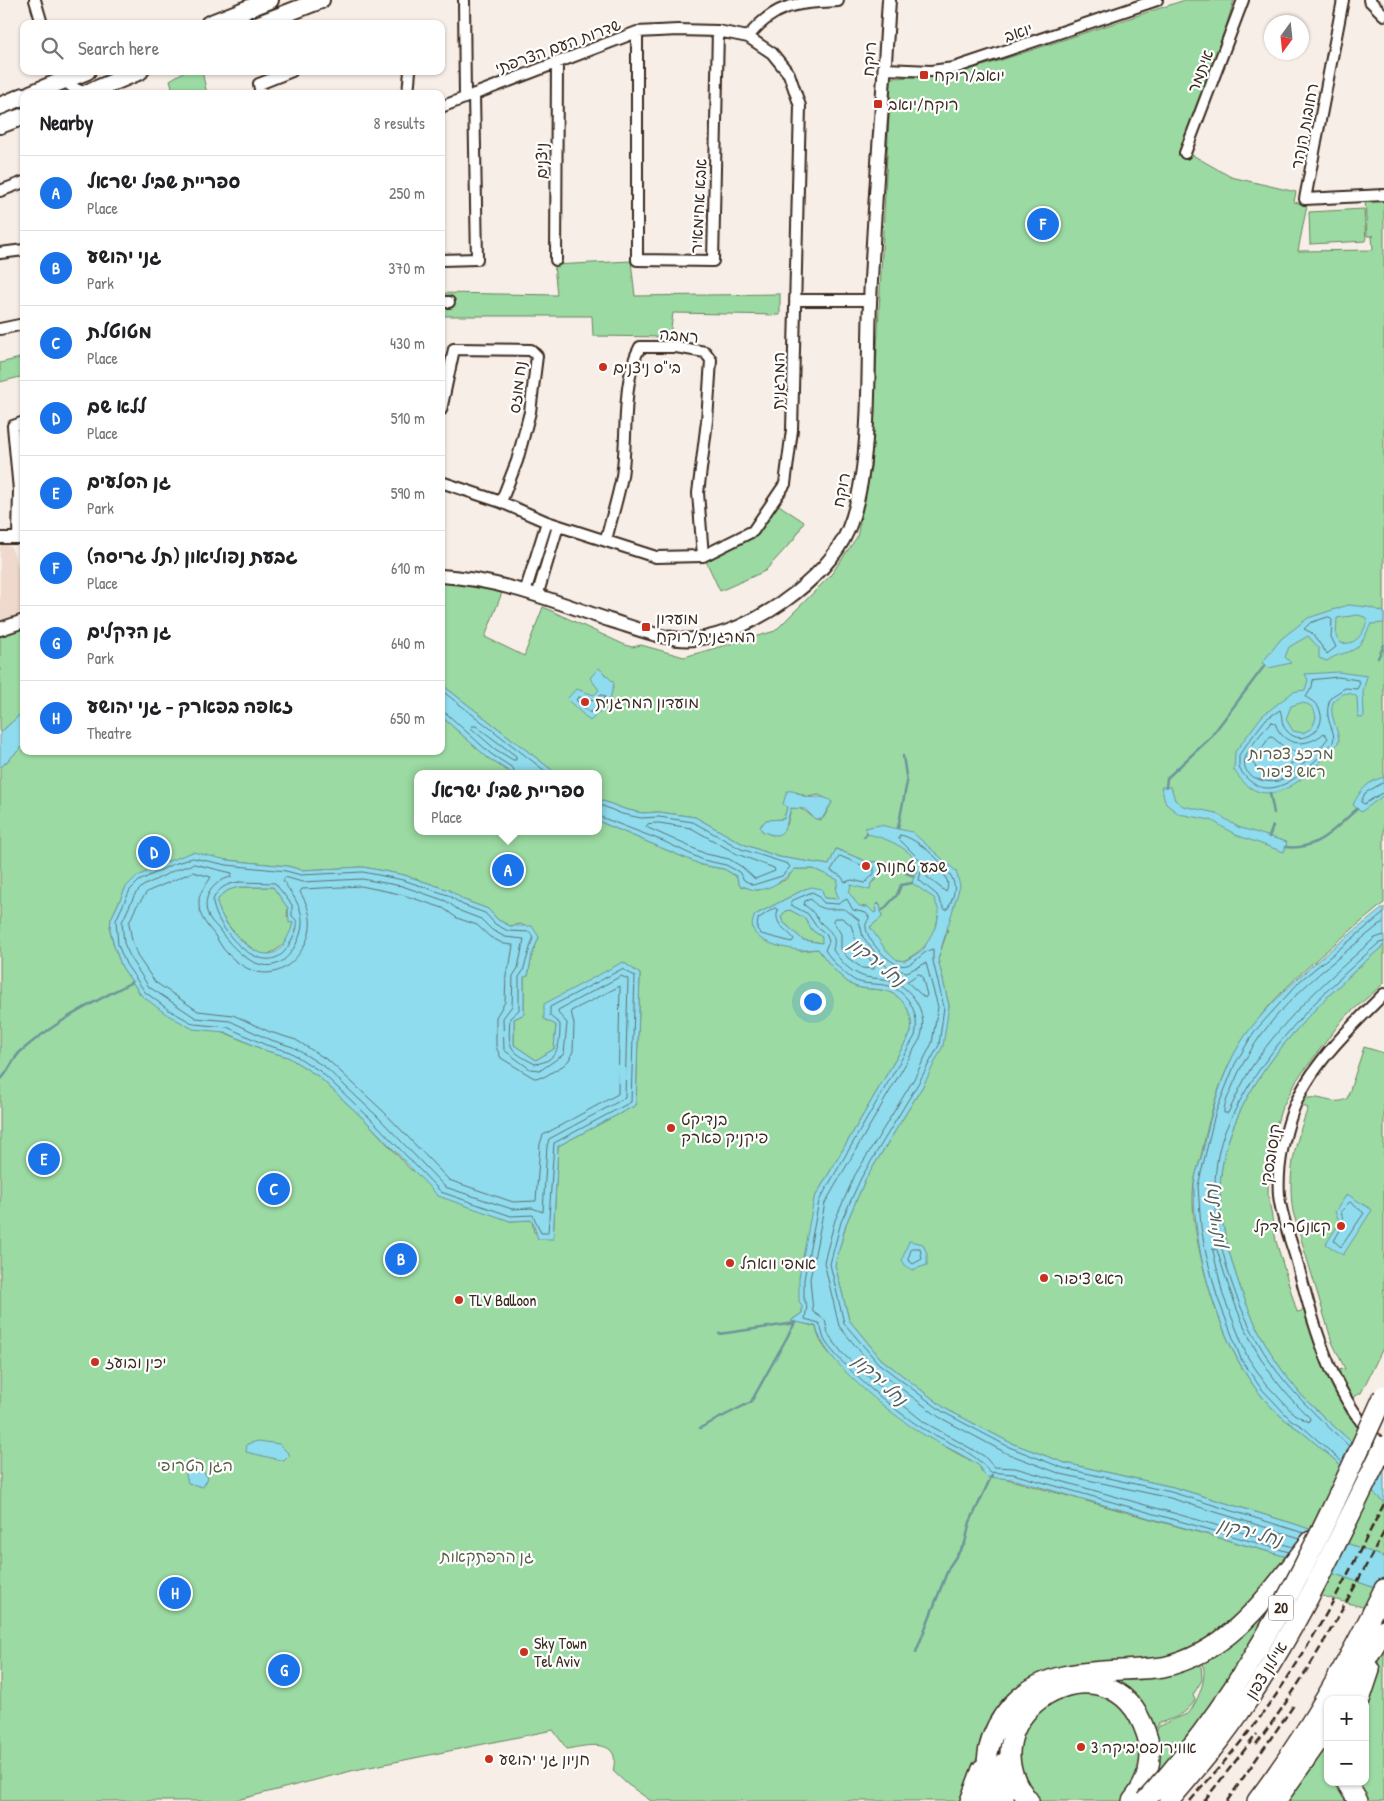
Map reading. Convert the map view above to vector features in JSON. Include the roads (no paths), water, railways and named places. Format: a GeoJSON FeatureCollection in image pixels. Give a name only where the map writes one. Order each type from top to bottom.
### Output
{"type":"FeatureCollection","features":[{"type":"Feature","properties":{"kind":"highway","name":"20"},"geometry":{"type":"LineString","coordinates":[[1139,1797],[1205,1730],[1234,1689],[1270,1631],[1328,1520],[1384,1395]]}},
{"type":"Feature","properties":{"kind":"highway","name":"איילון צפון"},"geometry":{"type":"LineString","coordinates":[[1168,1801],[1222,1737],[1272,1662],[1313,1589],[1384,1447]]}},
{"type":"Feature","properties":{"kind":"highway"},"geometry":{"type":"LineString","coordinates":[[970,1801],[992,1739],[1007,1710],[1024,1694],[1038,1684],[1058,1676],[1163,1667],[1179,1663],[1200,1654],[1227,1637],[1245,1621],[1328,1520]]}},
{"type":"Feature","properties":{"kind":"highway"},"geometry":{"type":"LineString","coordinates":[[1257,1801],[1310,1725],[1354,1648],[1384,1589]]}},
{"type":"Feature","properties":{"kind":"highway"},"geometry":{"type":"LineString","coordinates":[[1345,1696],[1384,1630]]}},
{"type":"Feature","properties":{"kind":"highway"},"geometry":{"type":"LineString","coordinates":[[1361,1696],[1384,1630]]}},
{"type":"Feature","properties":{"kind":"highway"},"geometry":{"type":"LineString","coordinates":[[1004,1801],[1005,1770],[1009,1740],[1016,1721],[1035,1702],[1059,1688],[1084,1684],[1106,1688],[1125,1699],[1143,1725],[1150,1746],[1149,1768],[1139,1797]]}},
{"type":"Feature","properties":{"kind":"highway"},"geometry":{"type":"LineString","coordinates":[[1029,1801],[1014,1775],[1011,1750],[1019,1722],[1035,1702]]}},
{"type":"Feature","properties":{"kind":"highway"},"geometry":{"type":"LineString","coordinates":[[1276,1801],[1324,1733]]}},
{"type":"Feature","properties":{"kind":"highway"},"geometry":{"type":"LineString","coordinates":[[986,1801],[987,1759],[992,1739]]}},
{"type":"Feature","properties":{"kind":"highway"},"geometry":{"type":"LineString","coordinates":[[1349,1786],[1358,1801]]}},
{"type":"Feature","properties":{"kind":"main road"},"geometry":{"type":"LineString","coordinates":[[219,20],[270,0]]}},
{"type":"Feature","properties":{"kind":"main road"},"geometry":{"type":"LineString","coordinates":[[269,20],[321,0]]}},
{"type":"Feature","properties":{"kind":"main road"},"geometry":{"type":"LineString","coordinates":[[95,90],[131,75]]}},
{"type":"Feature","properties":{"kind":"main road"},"geometry":{"type":"LineString","coordinates":[[37,90],[62,76]]}},
{"type":"Feature","properties":{"kind":"main road"},"geometry":{"type":"LineString","coordinates":[[0,106],[20,98]]}},
{"type":"Feature","properties":{"kind":"main road"},"geometry":{"type":"LineString","coordinates":[[0,125],[20,118]]}},
{"type":"Feature","properties":{"kind":"street"},"geometry":{"type":"LineString","coordinates":[[36,0],[41,20]]}},
{"type":"Feature","properties":{"kind":"street"},"geometry":{"type":"LineString","coordinates":[[445,260],[477,259],[464,0]]}},
{"type":"Feature","properties":{"kind":"street","name":"רוקח"},"geometry":{"type":"LineString","coordinates":[[445,576],[466,577],[531,594],[648,632],[694,639],[720,634],[752,623],[811,578],[837,551],[847,532],[857,503],[865,434],[870,300],[889,0]]}},
{"type":"Feature","properties":{"kind":"street","name":"יואב"},"geometry":{"type":"LineString","coordinates":[[885,69],[931,71],[954,68],[1157,0]]}},
{"type":"Feature","properties":{"kind":"street","name":"איתמר"},"geometry":{"type":"LineString","coordinates":[[1184,152],[1243,0]]}},
{"type":"Feature","properties":{"kind":"street","name":"רחובות הנהר"},"geometry":{"type":"LineString","coordinates":[[1343,0],[1305,199],[1384,195]]}},
{"type":"Feature","properties":{"kind":"street"},"geometry":{"type":"LineString","coordinates":[[1369,0],[1384,15]]}},
{"type":"Feature","properties":{"kind":"street"},"geometry":{"type":"LineString","coordinates":[[748,37],[762,20],[783,9],[801,3],[838,1]]}},
{"type":"Feature","properties":{"kind":"street","name":"שדרות העם הצרפתי"},"geometry":{"type":"LineString","coordinates":[[445,105],[637,32],[678,30],[718,32],[748,37]]}},
{"type":"Feature","properties":{"kind":"street","name":"אבא אחימאיר"},"geometry":{"type":"LineString","coordinates":[[637,32],[637,260],[713,261],[718,32]]}},
{"type":"Feature","properties":{"kind":"street","name":"המרגנית"},"geometry":{"type":"LineString","coordinates":[[445,483],[501,502],[558,526],[656,557],[703,556],[752,531],[785,484],[792,430],[800,106],[789,74],[772,53],[748,37]]}},
{"type":"Feature","properties":{"kind":"street","name":"ניצנים"},"geometry":{"type":"LineString","coordinates":[[556,260],[557,62]]}},
{"type":"Feature","properties":{"kind":"street"},"geometry":{"type":"LineString","coordinates":[[259,90],[258,84],[282,75]]}},
{"type":"Feature","properties":{"kind":"street"},"geometry":{"type":"LineString","coordinates":[[408,90],[410,75]]}},
{"type":"Feature","properties":{"kind":"street"},"geometry":{"type":"LineString","coordinates":[[62,76],[76,90]]}},
{"type":"Feature","properties":{"kind":"street"},"geometry":{"type":"LineString","coordinates":[[0,191],[20,184]]}},
{"type":"Feature","properties":{"kind":"street"},"geometry":{"type":"LineString","coordinates":[[0,253],[20,250]]}},
{"type":"Feature","properties":{"kind":"street"},"geometry":{"type":"LineString","coordinates":[[795,300],[870,300]]}},
{"type":"Feature","properties":{"kind":"street"},"geometry":{"type":"LineString","coordinates":[[0,329],[20,325]]}},
{"type":"Feature","properties":{"kind":"street","name":"רמבה"},"geometry":{"type":"LineString","coordinates":[[606,540],[622,476],[628,388],[636,352],[640,347],[676,348],[705,352],[711,360],[707,421],[698,493],[703,556]]}},
{"type":"Feature","properties":{"kind":"street","name":"נח מוזס"},"geometry":{"type":"LineString","coordinates":[[445,391],[454,349],[532,350],[537,356],[530,412],[516,461],[501,502]]}},
{"type":"Feature","properties":{"kind":"street"},"geometry":{"type":"LineString","coordinates":[[20,423],[13,426],[12,439],[19,490],[20,514]]}},
{"type":"Feature","properties":{"kind":"street"},"geometry":{"type":"LineString","coordinates":[[531,594],[547,522]]}},
{"type":"Feature","properties":{"kind":"street"},"geometry":{"type":"LineString","coordinates":[[531,594],[558,526]]}},
{"type":"Feature","properties":{"kind":"street"},"geometry":{"type":"LineString","coordinates":[[0,538],[20,538]]}},
{"type":"Feature","properties":{"kind":"street"},"geometry":{"type":"LineString","coordinates":[[0,629],[20,622]]}},
{"type":"Feature","properties":{"kind":"street","name":"קוסובסקי"},"geometry":{"type":"LineString","coordinates":[[1384,994],[1339,1039],[1299,1098],[1283,1151],[1279,1195],[1310,1309],[1338,1386],[1358,1420],[1384,1447]]}},
{"type":"Feature","properties":{"kind":"water"},"geometry":{"type":"Polygon","coordinates":[[[1348,605],[1368,607],[1384,612],[1384,623],[1371,624],[1359,646],[1349,652],[1327,661],[1319,658],[1319,648],[1308,636],[1289,647],[1285,657],[1291,663],[1269,668],[1262,663],[1281,639],[1308,618],[1348,605]],[[1358,615],[1337,618],[1336,636],[1341,643],[1351,643],[1358,638],[1366,625],[1367,620],[1365,617],[1358,615]]]}},
{"type":"Feature","properties":{"kind":"water"},"geometry":{"type":"Polygon","coordinates":[[[599,668],[614,683],[609,703],[590,721],[567,699],[576,689],[594,695],[599,690],[590,678],[599,668]]]}},
{"type":"Feature","properties":{"kind":"water"},"geometry":{"type":"Polygon","coordinates":[[[1338,672],[1367,676],[1363,691],[1364,716],[1362,718],[1358,717],[1357,697],[1347,693],[1336,698],[1333,703],[1332,715],[1339,741],[1337,745],[1295,783],[1285,789],[1264,793],[1244,782],[1234,770],[1235,752],[1262,716],[1293,692],[1305,690],[1308,680],[1305,674],[1338,672]],[[1300,703],[1291,706],[1286,719],[1293,731],[1303,733],[1312,728],[1316,718],[1311,707],[1300,703]]]}},
{"type":"Feature","properties":{"kind":"water"},"geometry":{"type":"Polygon","coordinates":[[[445,687],[552,770],[507,770],[488,758],[445,720],[445,687]]]}},
{"type":"Feature","properties":{"kind":"water"},"geometry":{"type":"Polygon","coordinates":[[[20,715],[20,749],[0,768],[0,733],[20,715]]]}},
{"type":"Feature","properties":{"kind":"water"},"geometry":{"type":"Polygon","coordinates":[[[1384,777],[1384,795],[1361,812],[1353,805],[1359,795],[1369,784],[1384,777]]]}},
{"type":"Feature","properties":{"kind":"water"},"geometry":{"type":"Polygon","coordinates":[[[1161,787],[1171,787],[1175,800],[1183,806],[1216,813],[1238,827],[1287,842],[1284,852],[1236,835],[1211,820],[1179,814],[1166,804],[1161,787]]]}},
{"type":"Feature","properties":{"kind":"water"},"geometry":{"type":"Polygon","coordinates":[[[787,791],[794,791],[807,797],[821,797],[832,802],[822,819],[815,819],[805,809],[791,808],[786,826],[780,834],[770,834],[762,831],[760,827],[766,820],[784,819],[787,807],[783,804],[787,791]]]}},
{"type":"Feature","properties":{"kind":"water","name":"נחל ירקון"},"geometry":{"type":"Polygon","coordinates":[[[602,801],[624,809],[642,813],[659,812],[695,817],[743,844],[779,857],[829,865],[836,849],[868,862],[882,862],[879,874],[871,883],[870,890],[851,885],[849,893],[858,905],[868,907],[874,913],[877,912],[876,904],[880,905],[882,917],[870,927],[885,949],[897,960],[905,961],[923,950],[937,924],[939,911],[934,898],[912,883],[917,868],[916,861],[912,855],[898,845],[867,834],[865,828],[880,825],[912,832],[956,871],[960,886],[938,959],[949,1006],[943,1046],[924,1084],[865,1180],[846,1224],[835,1265],[849,1320],[881,1359],[946,1409],[1011,1443],[1065,1463],[1173,1487],[1298,1525],[1384,1557],[1384,1591],[1284,1556],[1012,1479],[987,1477],[978,1465],[918,1431],[891,1412],[858,1384],[830,1354],[816,1326],[791,1321],[802,1313],[802,1306],[799,1301],[799,1278],[814,1199],[911,1033],[911,1020],[907,1007],[898,997],[882,990],[860,988],[852,985],[837,973],[818,949],[800,950],[781,947],[764,941],[754,931],[752,924],[755,915],[805,889],[812,887],[822,889],[824,898],[839,898],[836,892],[838,880],[814,869],[795,869],[772,886],[756,890],[740,886],[736,876],[724,869],[702,865],[602,823],[602,801]],[[790,910],[785,911],[781,917],[783,922],[803,940],[822,943],[822,937],[812,930],[805,918],[790,910]]]}},
{"type":"Feature","properties":{"kind":"water"},"geometry":{"type":"Polygon","coordinates":[[[193,852],[227,860],[287,866],[302,870],[363,867],[404,875],[449,890],[464,900],[488,909],[498,920],[510,926],[532,926],[539,937],[532,955],[528,976],[524,977],[524,1014],[514,1019],[514,1045],[536,1060],[554,1049],[556,1025],[544,1019],[544,1004],[623,962],[640,974],[636,1105],[558,1146],[553,1239],[538,1239],[532,1220],[510,1221],[438,1196],[370,1125],[318,1076],[288,1057],[264,1050],[225,1032],[193,1029],[166,1014],[141,995],[122,967],[110,929],[111,919],[126,887],[136,877],[193,852]],[[273,887],[236,888],[224,893],[217,901],[226,922],[235,934],[256,951],[267,954],[278,951],[286,940],[293,922],[289,923],[288,908],[273,887]]]}},
{"type":"Feature","properties":{"kind":"water","name":"נחל איילון"},"geometry":{"type":"Polygon","coordinates":[[[1384,907],[1384,945],[1328,996],[1301,1025],[1275,1056],[1252,1089],[1235,1124],[1223,1160],[1220,1197],[1223,1227],[1233,1266],[1249,1310],[1265,1343],[1285,1374],[1308,1402],[1384,1470],[1384,1502],[1271,1407],[1258,1392],[1238,1360],[1229,1342],[1206,1278],[1197,1233],[1194,1188],[1219,1089],[1240,1043],[1280,995],[1384,907]]]}},
{"type":"Feature","properties":{"kind":"water"},"geometry":{"type":"Polygon","coordinates":[[[1347,1194],[1372,1210],[1343,1255],[1326,1244],[1340,1222],[1335,1212],[1347,1194]]]}},
{"type":"Feature","properties":{"kind":"water"},"geometry":{"type":"Polygon","coordinates":[[[909,1241],[923,1244],[927,1254],[927,1265],[912,1270],[905,1265],[902,1260],[909,1241]]]}},
{"type":"Feature","properties":{"kind":"water"},"geometry":{"type":"Polygon","coordinates":[[[258,1441],[279,1444],[290,1455],[284,1461],[246,1452],[247,1444],[258,1441]]]}},
{"type":"Feature","properties":{"kind":"water"},"geometry":{"type":"Polygon","coordinates":[[[195,1460],[208,1478],[203,1487],[188,1483],[184,1467],[195,1460]]]}},
{"type":"Feature","properties":{"kind":"waterway"},"geometry":{"type":"LineString","coordinates":[[1378,658],[1384,645]]}},
{"type":"Feature","properties":{"kind":"waterway"},"geometry":{"type":"LineString","coordinates":[[1166,787],[1167,778],[1210,738],[1265,665]]}},
{"type":"Feature","properties":{"kind":"waterway"},"geometry":{"type":"LineString","coordinates":[[898,828],[907,782],[903,756]]}},
{"type":"Feature","properties":{"kind":"waterway"},"geometry":{"type":"LineString","coordinates":[[1270,793],[1274,813]]}},
{"type":"Feature","properties":{"kind":"waterway"},"geometry":{"type":"LineString","coordinates":[[1286,847],[1297,847],[1316,842],[1325,837],[1357,809]]}},
{"type":"Feature","properties":{"kind":"waterway"},"geometry":{"type":"LineString","coordinates":[[1269,837],[1273,826]]}},
{"type":"Feature","properties":{"kind":"waterway"},"geometry":{"type":"LineString","coordinates":[[864,837],[867,834]]}},
{"type":"Feature","properties":{"kind":"waterway"},"geometry":{"type":"LineString","coordinates":[[906,873],[914,876]]}},
{"type":"Feature","properties":{"kind":"waterway"},"geometry":{"type":"LineString","coordinates":[[883,910],[897,895],[901,885],[912,883]]}},
{"type":"Feature","properties":{"kind":"waterway"},"geometry":{"type":"LineString","coordinates":[[0,1080],[17,1055],[46,1031],[132,982]]}},
{"type":"Feature","properties":{"kind":"waterway"},"geometry":{"type":"LineString","coordinates":[[700,1428],[751,1402],[795,1323]]}},
{"type":"Feature","properties":{"kind":"waterway"},"geometry":{"type":"LineString","coordinates":[[719,1334],[796,1323]]}},
{"type":"Feature","properties":{"kind":"waterway"},"geometry":{"type":"LineString","coordinates":[[916,1652],[949,1567],[965,1543],[970,1522],[992,1475]]}},
{"type":"Feature","properties":{"kind":"railway"},"geometry":{"type":"LineString","coordinates":[[1190,1801],[1250,1730],[1301,1657],[1384,1504]]}},
{"type":"Feature","properties":{"kind":"railway"},"geometry":{"type":"LineString","coordinates":[[1256,1744],[1309,1667],[1384,1532]]}},
{"type":"Feature","properties":{"kind":"railway"},"geometry":{"type":"LineString","coordinates":[[1227,1801],[1294,1705]]}},
{"type":"Feature","properties":{"kind":"railway"},"geometry":{"type":"LineString","coordinates":[[1204,1801],[1257,1734]]}},
{"type":"Feature","properties":{"kind":"place","name":"יואב/רוקח"},"geometry":{"type":"Point","coordinates":[924,75]}},
{"type":"Feature","properties":{"kind":"place","name":"רוקח/יואב"},"geometry":{"type":"Point","coordinates":[878,104]}},
{"type":"Feature","properties":{"kind":"place","name":"גבעת נפוליאון (תל גריסה)"},"geometry":{"type":"Point","coordinates":[1043,224]}},
{"type":"Feature","properties":{"kind":"place","name":"בי\"ס ניצנים"},"geometry":{"type":"Point","coordinates":[603,367]}},
{"type":"Feature","properties":{"kind":"place","name":"מועדון המרגנית/רוקח"},"geometry":{"type":"Point","coordinates":[646,627]}},
{"type":"Feature","properties":{"kind":"place","name":"מועדון המרגנית"},"geometry":{"type":"Point","coordinates":[585,702]}},
{"type":"Feature","properties":{"kind":"place","name":"ללא שם"},"geometry":{"type":"Point","coordinates":[154,852]}},
{"type":"Feature","properties":{"kind":"place","name":"שבע טחנות"},"geometry":{"type":"Point","coordinates":[866,866]}},
{"type":"Feature","properties":{"kind":"place","name":"ספריית שביל ישראל"},"geometry":{"type":"Point","coordinates":[508,870]}},
{"type":"Feature","properties":{"kind":"place","name":"בנדיקט פיקניק פארק"},"geometry":{"type":"Point","coordinates":[671,1128]}},
{"type":"Feature","properties":{"kind":"place","name":"גן הסלעים"},"geometry":{"type":"Point","coordinates":[44,1159]}},
{"type":"Feature","properties":{"kind":"place","name":"מטוטלת"},"geometry":{"type":"Point","coordinates":[274,1189]}},
{"type":"Feature","properties":{"kind":"place","name":"קאנטרי דקל"},"geometry":{"type":"Point","coordinates":[1341,1226]}},
{"type":"Feature","properties":{"kind":"place","name":"גני יהושע"},"geometry":{"type":"Point","coordinates":[401,1259]}},
{"type":"Feature","properties":{"kind":"place","name":"אמפי וואהל"},"geometry":{"type":"Point","coordinates":[730,1263]}},
{"type":"Feature","properties":{"kind":"place","name":"ראש ציפור"},"geometry":{"type":"Point","coordinates":[1044,1278]}},
{"type":"Feature","properties":{"kind":"place","name":"TLV Balloon"},"geometry":{"type":"Point","coordinates":[459,1300]}},
{"type":"Feature","properties":{"kind":"place","name":"יכין ובועז"},"geometry":{"type":"Point","coordinates":[95,1362]}},
{"type":"Feature","properties":{"kind":"place","name":"זאפה בפארק - גני יהושע"},"geometry":{"type":"Point","coordinates":[175,1593]}},
{"type":"Feature","properties":{"kind":"place","name":"Sky Town Tel Aviv"},"geometry":{"type":"Point","coordinates":[524,1652]}},
{"type":"Feature","properties":{"kind":"place","name":"גן הדקלים"},"geometry":{"type":"Point","coordinates":[284,1670]}},
{"type":"Feature","properties":{"kind":"place","name":"אווירופסיביקה 3"},"geometry":{"type":"Point","coordinates":[1081,1747]}},
{"type":"Feature","properties":{"kind":"place","name":"חניון גני יהושע"},"geometry":{"type":"Point","coordinates":[489,1759]}},
{"type":"Feature","properties":{"kind":"park label","name":"מרכז צפרות ראש ציפור"},"geometry":{"type":"Point","coordinates":[1291,762]}},
{"type":"Feature","properties":{"kind":"park label","name":"הגן הטרופי"},"geometry":{"type":"Point","coordinates":[195,1465]}},
{"type":"Feature","properties":{"kind":"park label","name":"גן הרפתקאות"},"geometry":{"type":"Point","coordinates":[487,1556]}}]}
